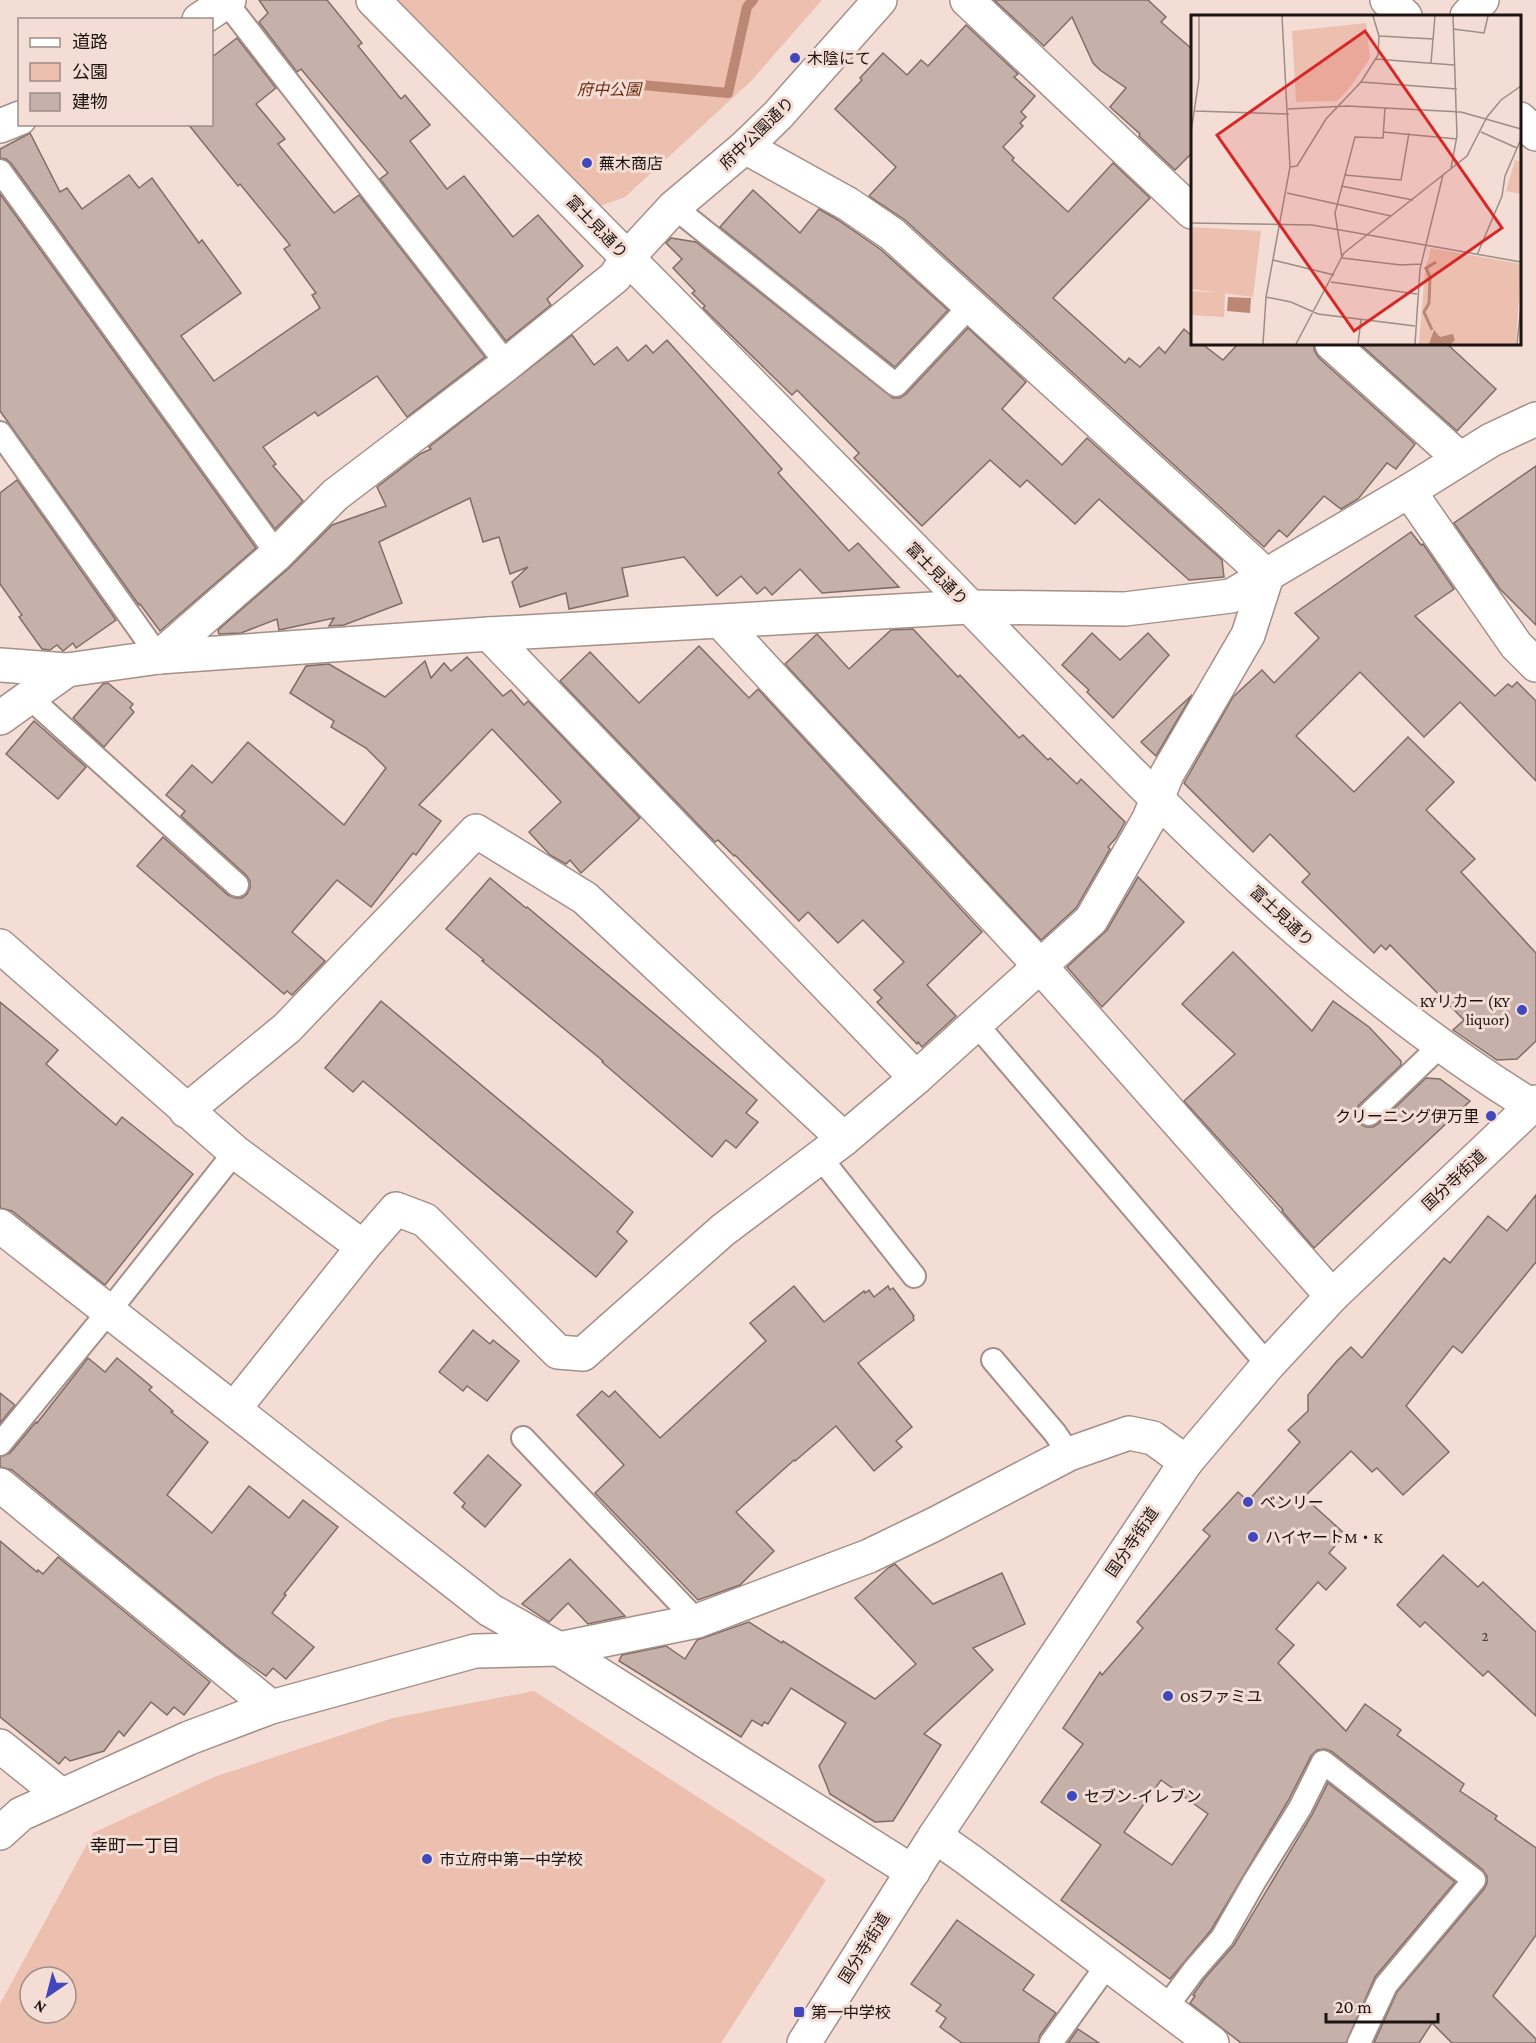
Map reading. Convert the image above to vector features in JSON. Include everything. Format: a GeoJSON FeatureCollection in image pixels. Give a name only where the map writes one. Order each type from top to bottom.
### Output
{"type":"FeatureCollection","features":[{"type":"Feature","properties":{"kind":"street","name":"富士見通り"},"geometry":{"type":"LineString","coordinates":[[373,0],[1156,799],[1317,948],[1441,1045],[1494,1083],[1535,1106]]}},
{"type":"Feature","properties":{"kind":"street","name":"府中公園通り"},"geometry":{"type":"LineString","coordinates":[[159,657],[276,554],[335,495],[507,364],[615,277],[627,258],[674,207],[745,147],[808,82],[880,0]]}},
{"type":"Feature","properties":{"kind":"street"},"geometry":{"type":"LineString","coordinates":[[967,0],[1191,211]]}},
{"type":"Feature","properties":{"kind":"street"},"geometry":{"type":"LineString","coordinates":[[1387,0],[1404,15]]}},
{"type":"Feature","properties":{"kind":"street"},"geometry":{"type":"LineString","coordinates":[[1468,15],[1482,0]]}},
{"type":"Feature","properties":{"kind":"street"},"geometry":{"type":"LineString","coordinates":[[0,126],[18,119]]}},
{"type":"Feature","properties":{"kind":"street"},"geometry":{"type":"LineString","coordinates":[[1521,120],[1536,134]]}},
{"type":"Feature","properties":{"kind":"street"},"geometry":{"type":"LineString","coordinates":[[745,147],[848,204],[883,228],[971,305],[1267,576]]}},
{"type":"Feature","properties":{"kind":"street"},"geometry":{"type":"LineString","coordinates":[[1333,345],[1459,458]]}},
{"type":"Feature","properties":{"kind":"street"},"geometry":{"type":"LineString","coordinates":[[0,665],[67,670],[159,657],[489,634],[969,607],[1125,609],[1231,596],[1459,458],[1536,418]]}},
{"type":"Feature","properties":{"kind":"street"},"geometry":{"type":"LineString","coordinates":[[1409,490],[1516,645],[1536,665]]}},
{"type":"Feature","properties":{"kind":"street"},"geometry":{"type":"LineString","coordinates":[[234,1409],[363,1246],[396,1209],[425,1220],[558,1352],[583,1354],[723,1230],[832,1148],[916,1078],[1091,920],[1149,819],[1167,774],[1248,635],[1267,576]]}},
{"type":"Feature","properties":{"kind":"street"},"geometry":{"type":"LineString","coordinates":[[721,622],[1040,966],[1332,1296]]}},
{"type":"Feature","properties":{"kind":"street"},"geometry":{"type":"LineString","coordinates":[[489,634],[916,1078]]}},
{"type":"Feature","properties":{"kind":"street"},"geometry":{"type":"LineString","coordinates":[[0,718],[67,670]]}},
{"type":"Feature","properties":{"kind":"street"},"geometry":{"type":"LineString","coordinates":[[186,1111],[286,1028],[476,831],[585,898],[832,1148]]}},
{"type":"Feature","properties":{"kind":"street"},"geometry":{"type":"LineString","coordinates":[[0,946],[235,1152],[363,1246]]}},
{"type":"Feature","properties":{"kind":"street","name":"国分寺街道"},"geometry":{"type":"LineString","coordinates":[[804,2043],[935,1836],[1186,1462],[1268,1365],[1332,1296],[1535,1106]]}},
{"type":"Feature","properties":{"kind":"street"},"geometry":{"type":"LineString","coordinates":[[0,1226],[490,1610],[559,1649],[913,1872]]}},
{"type":"Feature","properties":{"kind":"street"},"geometry":{"type":"LineString","coordinates":[[0,1833],[21,1814],[61,1795],[189,1738],[271,1707],[476,1651],[559,1649],[697,1621],[869,1556],[1069,1454],[1129,1433],[1153,1438],[1186,1462]]}},
{"type":"Feature","properties":{"kind":"street"},"geometry":{"type":"LineString","coordinates":[[0,1485],[271,1707]]}},
{"type":"Feature","properties":{"kind":"street"},"geometry":{"type":"LineString","coordinates":[[0,1746],[61,1795]]}},
{"type":"Feature","properties":{"kind":"street"},"geometry":{"type":"LineString","coordinates":[[935,1836],[1212,2043]]}},
{"type":"Feature","properties":{"kind":"lane"},"geometry":{"type":"LineString","coordinates":[[218,7],[507,364]]}},
{"type":"Feature","properties":{"kind":"lane"},"geometry":{"type":"LineString","coordinates":[[0,171],[276,554]]}},
{"type":"Feature","properties":{"kind":"lane"},"geometry":{"type":"LineString","coordinates":[[674,207],[896,385],[971,305]]}},
{"type":"Feature","properties":{"kind":"lane"},"geometry":{"type":"LineString","coordinates":[[0,433],[159,657]]}},
{"type":"Feature","properties":{"kind":"lane"},"geometry":{"type":"LineString","coordinates":[[29,697],[237,885]]}},
{"type":"Feature","properties":{"kind":"lane"},"geometry":{"type":"LineString","coordinates":[[977,1025],[1268,1365]]}},
{"type":"Feature","properties":{"kind":"lane"},"geometry":{"type":"LineString","coordinates":[[1369,1114],[1441,1045]]}},
{"type":"Feature","properties":{"kind":"lane"},"geometry":{"type":"LineString","coordinates":[[832,1148],[914,1276]]}},
{"type":"Feature","properties":{"kind":"lane"},"geometry":{"type":"LineString","coordinates":[[0,1444],[235,1152]]}},
{"type":"Feature","properties":{"kind":"lane"},"geometry":{"type":"LineString","coordinates":[[993,1360],[1055,1433],[1069,1454]]}},
{"type":"Feature","properties":{"kind":"lane"},"geometry":{"type":"LineString","coordinates":[[523,1438],[697,1621]]}},
{"type":"Feature","properties":{"kind":"lane"},"geometry":{"type":"LineString","coordinates":[[1165,2009],[1194,1970],[1222,1938],[1300,1808],[1323,1762],[1474,1880],[1386,1985],[1359,2043]]}},
{"type":"Feature","properties":{"kind":"lane"},"geometry":{"type":"LineString","coordinates":[[1051,2043],[1108,1965]]}},
{"type":"Feature","properties":{"kind":"green space","name":"府中公園"},"geometry":{"type":"Polygon","coordinates":[[[395,0],[822,0],[751,81],[625,197],[600,206],[395,0]]]}},
{"type":"Feature","properties":{"kind":"green space","name":"市立府中第一中学校"},"geometry":{"type":"Polygon","coordinates":[[[534,1691],[826,1880],[721,2043],[0,2043],[0,2004],[18,1971],[18,2025],[78,2025],[78,1965],[21,1965],[93,1833],[214,1777],[393,1718],[534,1691]]]}},
{"type":"Feature","properties":{"kind":"building"},"geometry":{"type":"Polygon","coordinates":[[[259,0],[327,0],[362,43],[358,46],[401,99],[405,95],[430,125],[410,141],[447,189],[464,176],[513,237],[538,215],[583,266],[547,299],[551,305],[506,341],[380,179],[388,173],[301,69],[297,72],[259,22],[268,13],[259,0]]]}},
{"type":"Feature","properties":{"kind":"building"},"geometry":{"type":"Polygon","coordinates":[[[994,0],[1148,0],[1166,17],[1161,22],[1191,48],[1191,154],[1175,170],[1110,107],[1126,88],[1093,63],[1072,17],[1044,46],[994,0]]]}},
{"type":"Feature","properties":{"kind":"building"},"geometry":{"type":"Polygon","coordinates":[[[966,25],[1018,74],[1014,77],[1035,96],[1021,112],[1026,117],[1020,123],[1023,126],[1003,147],[1014,158],[1012,160],[1068,212],[1113,163],[1150,198],[1053,298],[1125,363],[1129,358],[1140,367],[1159,347],[1165,353],[1184,329],[1191,335],[1191,345],[1203,345],[1223,360],[1237,345],[1314,345],[1319,358],[1415,444],[1396,469],[1387,463],[1358,499],[1341,509],[1324,496],[1287,537],[1279,530],[1264,547],[905,220],[869,196],[896,167],[835,109],[883,53],[907,75],[921,60],[928,66],[966,25]]]}},
{"type":"Feature","properties":{"kind":"building"},"geometry":{"type":"Polygon","coordinates":[[[237,38],[276,88],[256,104],[285,139],[278,144],[334,213],[359,195],[485,357],[407,417],[377,376],[318,416],[315,412],[263,447],[276,464],[273,466],[303,501],[275,529],[11,163],[0,158],[0,149],[30,133],[60,192],[67,188],[82,209],[129,175],[139,188],[152,178],[199,243],[202,240],[241,293],[181,336],[214,381],[320,308],[312,295],[316,293],[284,249],[290,245],[190,126],[213,126],[213,56],[237,38]]]}},
{"type":"Feature","properties":{"kind":"building"},"geometry":{"type":"Polygon","coordinates":[[[753,190],[800,233],[819,209],[838,220],[880,249],[948,310],[895,367],[720,227],[753,190]]]}},
{"type":"Feature","properties":{"kind":"building"},"geometry":{"type":"Polygon","coordinates":[[[0,194],[256,548],[160,631],[0,411],[0,194]]]}},
{"type":"Feature","properties":{"kind":"building"},"geometry":{"type":"Polygon","coordinates":[[[671,238],[696,242],[893,398],[900,398],[906,394],[968,328],[1026,382],[1002,409],[1062,465],[1087,438],[1222,560],[1224,577],[1189,580],[1099,499],[1075,524],[1027,480],[1020,487],[990,460],[922,526],[854,458],[859,453],[797,390],[792,395],[703,308],[705,306],[692,293],[695,291],[673,268],[682,259],[666,243],[671,238]]]}},
{"type":"Feature","properties":{"kind":"building"},"geometry":{"type":"Polygon","coordinates":[[[572,335],[594,365],[617,347],[628,361],[646,345],[653,353],[667,340],[782,469],[778,473],[849,551],[858,543],[899,587],[822,593],[800,569],[772,595],[765,587],[757,594],[741,576],[717,596],[684,557],[622,568],[628,596],[569,609],[566,593],[520,607],[512,582],[528,567],[510,574],[499,537],[483,542],[470,498],[379,542],[402,603],[344,625],[329,626],[334,618],[279,630],[277,619],[241,633],[219,634],[218,630],[289,568],[332,525],[386,506],[377,487],[420,454],[431,449],[429,447],[572,335]]]}},
{"type":"Feature","properties":{"kind":"building"},"geometry":{"type":"Polygon","coordinates":[[[1361,345],[1448,345],[1496,389],[1457,431],[1361,345]]]}},
{"type":"Feature","properties":{"kind":"building"},"geometry":{"type":"Polygon","coordinates":[[[1536,466],[1536,625],[1500,589],[1454,523],[1536,466]]]}},
{"type":"Feature","properties":{"kind":"building"},"geometry":{"type":"Polygon","coordinates":[[[17,480],[116,620],[76,648],[73,643],[63,651],[57,645],[50,650],[42,649],[19,617],[22,615],[0,584],[0,493],[17,480]]]}},
{"type":"Feature","properties":{"kind":"building"},"geometry":{"type":"Polygon","coordinates":[[[1411,532],[1421,545],[1423,544],[1454,589],[1415,616],[1495,696],[1508,684],[1512,687],[1517,682],[1536,701],[1536,781],[1460,702],[1424,737],[1360,672],[1296,736],[1354,792],[1408,737],[1454,782],[1426,810],[1475,859],[1461,872],[1536,953],[1536,1041],[1517,1059],[1497,1060],[1453,1030],[1464,1020],[1390,945],[1386,950],[1381,945],[1374,953],[1302,882],[1310,874],[1270,834],[1253,852],[1184,783],[1233,697],[1262,670],[1274,683],[1319,638],[1295,613],[1411,532]]]}},
{"type":"Feature","properties":{"kind":"building"},"geometry":{"type":"Polygon","coordinates":[[[913,629],[1019,738],[1023,735],[1077,784],[1081,779],[1125,822],[1108,847],[1110,849],[1076,908],[1041,940],[785,664],[817,634],[849,669],[891,630],[913,629]]]}},
{"type":"Feature","properties":{"kind":"building"},"geometry":{"type":"Polygon","coordinates":[[[1092,633],[1120,660],[1148,633],[1169,655],[1113,718],[1087,692],[1089,690],[1062,665],[1092,633]]]}},
{"type":"Feature","properties":{"kind":"building"},"geometry":{"type":"Polygon","coordinates":[[[699,646],[749,698],[758,689],[982,932],[927,985],[956,1016],[922,1047],[877,1002],[882,998],[874,990],[904,962],[863,920],[838,943],[808,912],[799,921],[735,855],[718,840],[715,842],[560,681],[590,652],[639,703],[699,646]]]}},
{"type":"Feature","properties":{"kind":"building"},"geometry":{"type":"Polygon","coordinates":[[[467,657],[503,696],[511,690],[524,705],[528,701],[640,818],[581,873],[570,860],[566,864],[550,855],[529,832],[561,802],[492,729],[419,805],[441,821],[416,855],[413,853],[371,907],[337,880],[292,932],[325,961],[292,995],[287,991],[284,994],[137,866],[163,837],[228,895],[242,898],[250,888],[250,881],[246,875],[181,816],[185,811],[166,795],[192,765],[212,783],[248,742],[344,825],[386,768],[366,748],[331,727],[334,721],[290,693],[306,666],[329,664],[385,697],[425,661],[431,678],[444,663],[451,671],[467,657]]]}},
{"type":"Feature","properties":{"kind":"building"},"geometry":{"type":"Polygon","coordinates":[[[108,683],[133,704],[130,708],[134,712],[104,747],[73,718],[103,684],[108,683]]]}},
{"type":"Feature","properties":{"kind":"building"},"geometry":{"type":"Polygon","coordinates":[[[1192,695],[1156,756],[1141,742],[1192,695]]]}},
{"type":"Feature","properties":{"kind":"building"},"geometry":{"type":"Polygon","coordinates":[[[34,721],[86,767],[58,799],[6,754],[34,721]]]}},
{"type":"Feature","properties":{"kind":"building"},"geometry":{"type":"Polygon","coordinates":[[[1138,877],[1184,922],[1102,1007],[1067,967],[1107,930],[1138,877]]]}},
{"type":"Feature","properties":{"kind":"building"},"geometry":{"type":"Polygon","coordinates":[[[490,878],[757,1100],[746,1113],[758,1122],[736,1148],[726,1140],[712,1157],[603,1061],[446,929],[490,878]]]}},
{"type":"Feature","properties":{"kind":"building"},"geometry":{"type":"Polygon","coordinates":[[[1233,952],[1312,1031],[1333,1001],[1369,1027],[1401,1061],[1401,1065],[1359,1105],[1356,1117],[1360,1124],[1373,1127],[1378,1124],[1426,1078],[1440,1079],[1470,1101],[1314,1248],[1283,1210],[1184,1101],[1235,1054],[1182,1004],[1233,952]]]}},
{"type":"Feature","properties":{"kind":"building"},"geometry":{"type":"Polygon","coordinates":[[[381,1001],[633,1212],[617,1232],[627,1241],[596,1277],[363,1081],[353,1092],[325,1068],[381,1001]]]}},
{"type":"Feature","properties":{"kind":"building"},"geometry":{"type":"Polygon","coordinates":[[[0,1002],[58,1050],[46,1064],[116,1125],[122,1117],[193,1174],[105,1285],[12,1211],[0,1208],[0,1002]]]}},
{"type":"Feature","properties":{"kind":"building"},"geometry":{"type":"Polygon","coordinates":[[[1536,1195],[1536,1262],[1462,1353],[1453,1346],[1406,1406],[1449,1452],[1403,1495],[1377,1468],[1372,1472],[1351,1451],[1304,1497],[1345,1534],[1329,1553],[1346,1568],[1326,1590],[1318,1582],[1276,1629],[1294,1645],[1278,1663],[1346,1731],[1365,1704],[1401,1730],[1397,1735],[1464,1784],[1460,1791],[1497,1816],[1495,1819],[1536,1848],[1536,1935],[1493,1996],[1536,2039],[1536,2043],[1452,2043],[1432,2023],[1419,2043],[1374,2043],[1397,1992],[1484,1889],[1487,1876],[1482,1869],[1331,1751],[1317,1750],[1311,1756],[1288,1801],[1211,1930],[1170,1979],[1061,1900],[1101,1845],[1041,1802],[1083,1744],[1063,1728],[1100,1672],[1102,1675],[1143,1628],[1137,1622],[1210,1536],[1203,1530],[1238,1492],[1248,1501],[1300,1442],[1288,1430],[1308,1411],[1308,1395],[1351,1347],[1362,1358],[1444,1258],[1450,1263],[1488,1216],[1507,1231],[1536,1195]],[[1161,1780],[1124,1832],[1172,1865],[1208,1814],[1161,1780]]]}},
{"type":"Feature","properties":{"kind":"building"},"geometry":{"type":"Polygon","coordinates":[[[794,1286],[824,1322],[864,1291],[865,1293],[869,1290],[874,1297],[888,1286],[890,1290],[893,1288],[914,1316],[914,1320],[858,1363],[912,1427],[896,1441],[902,1447],[874,1471],[836,1426],[736,1512],[774,1551],[740,1585],[698,1600],[595,1493],[624,1465],[577,1415],[602,1391],[609,1397],[615,1391],[660,1438],[766,1341],[750,1323],[794,1286]]]}},
{"type":"Feature","properties":{"kind":"building"},"geometry":{"type":"Polygon","coordinates":[[[473,1330],[490,1344],[493,1340],[519,1361],[487,1401],[467,1386],[463,1391],[439,1372],[473,1330]]]}},
{"type":"Feature","properties":{"kind":"building"},"geometry":{"type":"Polygon","coordinates":[[[88,1358],[105,1372],[117,1358],[152,1387],[149,1390],[173,1411],[171,1412],[208,1442],[167,1495],[212,1533],[249,1486],[289,1518],[303,1500],[338,1527],[284,1594],[286,1595],[272,1613],[314,1647],[286,1679],[273,1668],[266,1676],[234,1653],[12,1470],[0,1467],[0,1457],[10,1453],[37,1423],[88,1358]]]}},
{"type":"Feature","properties":{"kind":"building"},"geometry":{"type":"Polygon","coordinates":[[[0,1393],[15,1405],[0,1423],[0,1393]]]}},
{"type":"Feature","properties":{"kind":"building"},"geometry":{"type":"Polygon","coordinates":[[[488,1455],[521,1485],[485,1527],[462,1507],[465,1503],[454,1493],[488,1455]]]}},
{"type":"Feature","properties":{"kind":"building"},"geometry":{"type":"Polygon","coordinates":[[[0,1541],[37,1572],[38,1570],[43,1574],[58,1557],[210,1682],[184,1715],[174,1707],[167,1715],[151,1702],[124,1736],[119,1731],[104,1751],[70,1761],[65,1757],[59,1764],[0,1717],[0,1541]]]}},
{"type":"Feature","properties":{"kind":"building"},"geometry":{"type":"Polygon","coordinates":[[[1443,1555],[1478,1587],[1483,1582],[1536,1632],[1536,1716],[1488,1671],[1483,1676],[1425,1622],[1420,1627],[1397,1605],[1443,1555]]]}},
{"type":"Feature","properties":{"kind":"building"},"geometry":{"type":"Polygon","coordinates":[[[570,1559],[625,1616],[588,1624],[568,1603],[549,1622],[522,1604],[570,1559]]]}},
{"type":"Feature","properties":{"kind":"building"},"geometry":{"type":"Polygon","coordinates":[[[895,1564],[933,1604],[1002,1573],[1025,1624],[973,1648],[993,1670],[924,1734],[941,1745],[893,1821],[875,1822],[830,1794],[819,1766],[846,1723],[791,1688],[768,1724],[764,1722],[762,1726],[752,1720],[741,1737],[619,1661],[622,1655],[666,1646],[685,1659],[697,1640],[749,1622],[875,1699],[916,1664],[855,1598],[895,1564]]]}},
{"type":"Feature","properties":{"kind":"building"},"geometry":{"type":"Polygon","coordinates":[[[1328,1783],[1455,1882],[1375,1977],[1346,2043],[1241,2043],[1190,2003],[1205,1978],[1234,1945],[1312,1815],[1328,1783]]]}},
{"type":"Feature","properties":{"kind":"building"},"geometry":{"type":"Polygon","coordinates":[[[957,1920],[1034,1975],[1023,1990],[1056,2013],[1040,2035],[1038,2043],[962,2043],[940,2027],[946,2018],[936,2011],[941,2005],[911,1984],[957,1920]]]}},
{"type":"Feature","properties":{"kind":"building"},"geometry":{"type":"Polygon","coordinates":[[[1078,2029],[1099,2043],[1068,2043],[1078,2029]]]}},
{"type":"Feature","properties":{"kind":"waterway"},"geometry":{"type":"LineString","coordinates":[[631,84],[728,93],[747,7],[753,0]]}},
{"type":"Feature","properties":{"kind":"place","name":"木陰にて"},"geometry":{"type":"Point","coordinates":[795,58]}},
{"type":"Feature","properties":{"kind":"place","name":"蕪木商店"},"geometry":{"type":"Point","coordinates":[587,163]}},
{"type":"Feature","properties":{"kind":"place","name":"KYリカー (KY liquor)"},"geometry":{"type":"Point","coordinates":[1522,1010]}},
{"type":"Feature","properties":{"kind":"place","name":"クリーニング伊万里"},"geometry":{"type":"Point","coordinates":[1491,1116]}},
{"type":"Feature","properties":{"kind":"place","name":"ベンリー"},"geometry":{"type":"Point","coordinates":[1248,1502]}},
{"type":"Feature","properties":{"kind":"place","name":"ハイヤートM・K"},"geometry":{"type":"Point","coordinates":[1253,1537]}},
{"type":"Feature","properties":{"kind":"place","name":"OSファミユ"},"geometry":{"type":"Point","coordinates":[1168,1696]}},
{"type":"Feature","properties":{"kind":"place","name":"セブン-イレブン"},"geometry":{"type":"Point","coordinates":[1072,1796]}},
{"type":"Feature","properties":{"kind":"place","name":"市立府中第一中学校"},"geometry":{"type":"Point","coordinates":[427,1859]}},
{"type":"Feature","properties":{"kind":"place","name":"第一中学校"},"geometry":{"type":"Point","coordinates":[799,2012]}},
{"type":"Feature","properties":{"kind":"district","name":"幸町一丁目"},"geometry":{"type":"Point","coordinates":[135,1846]}}]}
